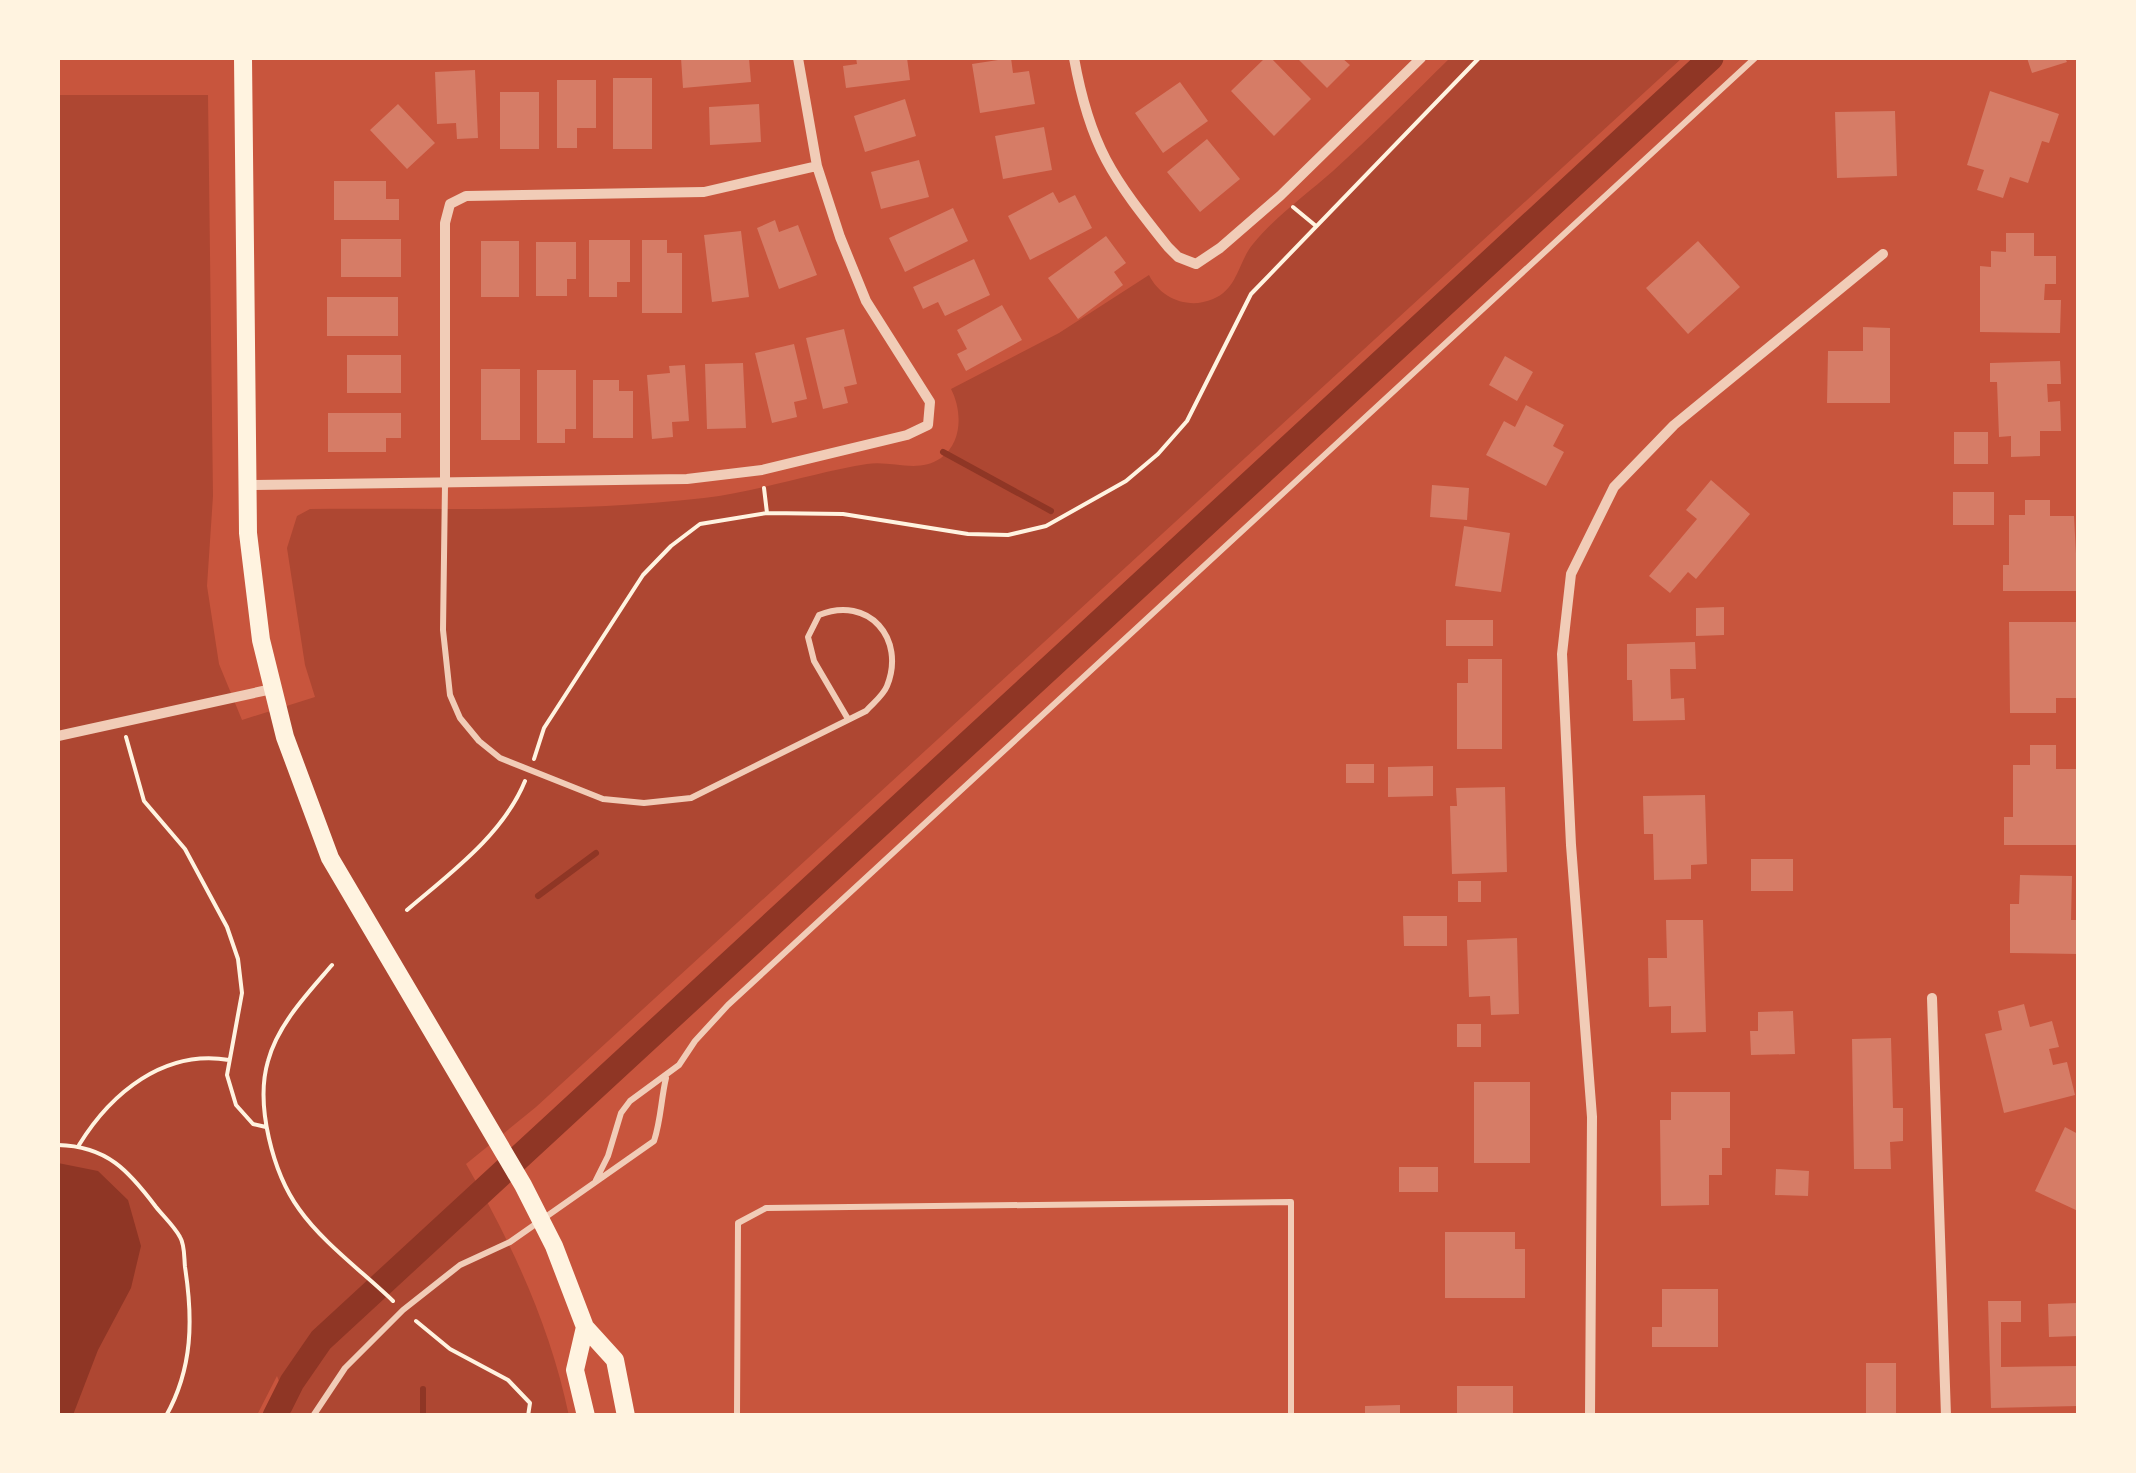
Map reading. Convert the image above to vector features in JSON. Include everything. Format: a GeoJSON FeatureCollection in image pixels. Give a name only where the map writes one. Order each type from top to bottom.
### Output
{"type":"FeatureCollection","features":[{"type":"Feature","properties":{"kind":"main road"},"geometry":{"type":"LineString","coordinates":[[243,58],[246,485],[258,615],[285,737],[330,858],[498,1140],[554,1246],[585,1327],[615,1360],[626,1416]]}},
{"type":"Feature","properties":{"kind":"main road"},"geometry":{"type":"LineString","coordinates":[[585,1327],[575,1370],[586,1416]]}},
{"type":"Feature","properties":{"kind":"street"},"geometry":{"type":"LineString","coordinates":[[246,485],[688,480],[762,470],[907,436],[928,425],[930,402],[866,301],[840,237],[817,166],[798,58]]}},
{"type":"Feature","properties":{"kind":"street"},"geometry":{"type":"LineString","coordinates":[[1074,58],[1089,126],[1104,162],[1168,246],[1178,257],[1196,264],[1280,196],[1421,58]]}},
{"type":"Feature","properties":{"kind":"street"},"geometry":{"type":"LineString","coordinates":[[445,484],[444,224],[450,204],[466,196],[704,192],[817,166]]}},
{"type":"Feature","properties":{"kind":"street"},"geometry":{"type":"LineString","coordinates":[[1590,1416],[1592,1117],[1570,845],[1562,654],[1570,574],[1614,487],[1674,425],[1884,254]]}},
{"type":"Feature","properties":{"kind":"street"},"geometry":{"type":"LineString","coordinates":[[58,736],[272,689]]}},
{"type":"Feature","properties":{"kind":"street"},"geometry":{"type":"LineString","coordinates":[[1932,998],[1946,1416]]}},
{"type":"Feature","properties":{"kind":"lane"},"geometry":{"type":"LineString","coordinates":[[596,1180],[608,1156],[620,1113],[666,1078],[728,1005],[1755,58]]}},
{"type":"Feature","properties":{"kind":"lane"},"geometry":{"type":"LineString","coordinates":[[445,484],[442,630],[448,682],[460,718],[479,742],[500,758],[603,799],[644,804],[691,798],[866,711],[885,692],[891,673],[888,639],[872,618],[855,609],[838,607],[819,615],[808,637],[814,661],[848,719]]}},
{"type":"Feature","properties":{"kind":"lane"},"geometry":{"type":"LineString","coordinates":[[313,1416],[345,1368],[400,1308],[460,1265],[510,1242],[654,1141],[666,1078]]}},
{"type":"Feature","properties":{"kind":"lane"},"geometry":{"type":"LineString","coordinates":[[737,1416],[738,1223],[766,1208],[1291,1202],[1291,1416]]}},
{"type":"Feature","properties":{"kind":"path"},"geometry":{"type":"LineString","coordinates":[[532,761],[544,728],[643,575],[700,524],[767,512],[844,514],[968,534],[1008,535],[1046,526],[1087,506],[1137,472],[1187,421],[1251,294],[1479,58]]}},
{"type":"Feature","properties":{"kind":"path"},"geometry":{"type":"LineString","coordinates":[[1280,196],[1316,226]]}},
{"type":"Feature","properties":{"kind":"path"},"geometry":{"type":"LineString","coordinates":[[762,470],[767,512]]}},
{"type":"Feature","properties":{"kind":"path"},"geometry":{"type":"LineString","coordinates":[[122,723],[144,802],[184,849],[227,928],[238,960],[242,992],[227,1075],[236,1104],[253,1124],[266,1127]]}},
{"type":"Feature","properties":{"kind":"path"},"geometry":{"type":"LineString","coordinates":[[407,910],[492,832],[523,786]]}},
{"type":"Feature","properties":{"kind":"path"},"geometry":{"type":"LineString","coordinates":[[332,965],[292,1013],[267,1061],[266,1127],[279,1172],[299,1210],[400,1308],[450,1349],[508,1380],[530,1403],[536,1416]]}},
{"type":"Feature","properties":{"kind":"path"},"geometry":{"type":"LineString","coordinates":[[79,1145],[96,1118],[138,1080],[190,1059],[229,1060]]}},
{"type":"Feature","properties":{"kind":"path"},"geometry":{"type":"LineString","coordinates":[[58,1145],[79,1145],[134,1176],[182,1240],[192,1309],[191,1344],[178,1396],[166,1416]]}},
{"type":"Feature","properties":{"kind":"path"},"geometry":{"type":"LineString","coordinates":[[528,1416],[530,1403]]}},
{"type":"Feature","properties":{"kind":"shaded area"},"geometry":{"type":"Polygon","coordinates":[[[1450,58],[1682,58],[536,1107],[466,1164],[528,1286],[569,1416],[292,1415],[277,1376],[257,1415],[58,1415],[58,95],[208,95],[213,496],[207,586],[219,664],[242,720],[315,697],[305,665],[287,548],[297,516],[310,509],[507,509],[655,503],[725,495],[867,464],[932,463],[948,451],[957,435],[957,406],[951,389],[1059,333],[1149,275],[1160,290],[1176,300],[1204,302],[1221,295],[1262,234],[1450,58]]]}},
{"type":"Feature","properties":{"kind":"shaded area"},"geometry":{"type":"Polygon","coordinates":[[[58,1163],[98,1171],[128,1200],[141,1246],[131,1288],[98,1350],[73,1415],[58,1415],[58,1163]]]}},
{"type":"Feature","properties":{"kind":"building"},"geometry":{"type":"Polygon","coordinates":[[[681,58],[749,58],[751,82],[683,88],[681,58]]]}},
{"type":"Feature","properties":{"kind":"building"},"geometry":{"type":"Polygon","coordinates":[[[856,58],[907,58],[910,80],[846,88],[843,66],[857,64],[856,58]]]}},
{"type":"Feature","properties":{"kind":"building"},"geometry":{"type":"Polygon","coordinates":[[[1011,58],[1013,73],[1029,71],[1035,104],[980,113],[972,64],[1011,58]]]}},
{"type":"Feature","properties":{"kind":"building"},"geometry":{"type":"Polygon","coordinates":[[[1265,58],[1271,58],[1311,99],[1274,136],[1231,91],[1265,58]]]}},
{"type":"Feature","properties":{"kind":"building"},"geometry":{"type":"Polygon","coordinates":[[[1297,58],[1342,58],[1350,65],[1327,88],[1297,58]]]}},
{"type":"Feature","properties":{"kind":"building"},"geometry":{"type":"Polygon","coordinates":[[[2027,58],[2065,58],[2067,62],[2032,73],[2027,58]]]}},
{"type":"Feature","properties":{"kind":"building"},"geometry":{"type":"Polygon","coordinates":[[[475,70],[478,138],[457,139],[456,123],[437,124],[435,72],[475,70]]]}},
{"type":"Feature","properties":{"kind":"building"},"geometry":{"type":"Polygon","coordinates":[[[613,78],[652,78],[652,149],[613,149],[613,78]]]}},
{"type":"Feature","properties":{"kind":"building"},"geometry":{"type":"Polygon","coordinates":[[[557,80],[596,80],[596,128],[577,128],[577,148],[557,148],[557,80]]]}},
{"type":"Feature","properties":{"kind":"building"},"geometry":{"type":"Polygon","coordinates":[[[1180,82],[1208,121],[1163,153],[1135,113],[1180,82]]]}},
{"type":"Feature","properties":{"kind":"building"},"geometry":{"type":"Polygon","coordinates":[[[1990,91],[2059,114],[2049,143],[2042,141],[2028,183],[2010,177],[2003,198],[1977,190],[1984,170],[1967,165],[1990,91]]]}},
{"type":"Feature","properties":{"kind":"building"},"geometry":{"type":"Polygon","coordinates":[[[500,92],[539,92],[539,149],[500,149],[500,92]]]}},
{"type":"Feature","properties":{"kind":"building"},"geometry":{"type":"Polygon","coordinates":[[[905,99],[916,136],[865,152],[854,116],[905,99]]]}},
{"type":"Feature","properties":{"kind":"building"},"geometry":{"type":"Polygon","coordinates":[[[398,104],[435,143],[407,169],[370,130],[398,104]]]}},
{"type":"Feature","properties":{"kind":"building"},"geometry":{"type":"Polygon","coordinates":[[[759,104],[761,142],[710,145],[709,107],[759,104]]]}},
{"type":"Feature","properties":{"kind":"building"},"geometry":{"type":"Polygon","coordinates":[[[1895,111],[1897,176],[1837,178],[1835,112],[1895,111]]]}},
{"type":"Feature","properties":{"kind":"building"},"geometry":{"type":"Polygon","coordinates":[[[1044,127],[1052,170],[1003,179],[995,136],[1044,127]]]}},
{"type":"Feature","properties":{"kind":"building"},"geometry":{"type":"Polygon","coordinates":[[[1207,139],[1240,179],[1200,212],[1167,172],[1207,139]]]}},
{"type":"Feature","properties":{"kind":"building"},"geometry":{"type":"Polygon","coordinates":[[[919,160],[929,197],[881,209],[871,172],[919,160]]]}},
{"type":"Feature","properties":{"kind":"building"},"geometry":{"type":"Polygon","coordinates":[[[334,181],[386,181],[386,199],[399,199],[399,220],[334,220],[334,181]]]}},
{"type":"Feature","properties":{"kind":"building"},"geometry":{"type":"Polygon","coordinates":[[[1053,192],[1059,203],[1075,195],[1092,228],[1030,260],[1008,216],[1053,192]]]}},
{"type":"Feature","properties":{"kind":"building"},"geometry":{"type":"Polygon","coordinates":[[[953,208],[968,241],[905,272],[889,238],[953,208]]]}},
{"type":"Feature","properties":{"kind":"building"},"geometry":{"type":"Polygon","coordinates":[[[775,220],[779,232],[798,225],[817,275],[779,289],[757,228],[775,220]]]}},
{"type":"Feature","properties":{"kind":"building"},"geometry":{"type":"Polygon","coordinates":[[[741,231],[749,297],[712,302],[704,235],[741,231]]]}},
{"type":"Feature","properties":{"kind":"building"},"geometry":{"type":"Polygon","coordinates":[[[2006,233],[2034,233],[2034,256],[2056,256],[2056,284],[2045,284],[2044,300],[2061,300],[2060,333],[1980,332],[1980,266],[1991,267],[1991,251],[2006,252],[2006,233]]]}},
{"type":"Feature","properties":{"kind":"building"},"geometry":{"type":"Polygon","coordinates":[[[1106,236],[1126,263],[1114,272],[1123,285],[1078,319],[1048,278],[1106,236]]]}},
{"type":"Feature","properties":{"kind":"building"},"geometry":{"type":"Polygon","coordinates":[[[341,239],[401,239],[401,277],[341,277],[341,239]]]}},
{"type":"Feature","properties":{"kind":"building"},"geometry":{"type":"Polygon","coordinates":[[[589,240],[630,240],[630,282],[617,282],[617,297],[589,297],[589,240]]]}},
{"type":"Feature","properties":{"kind":"building"},"geometry":{"type":"Polygon","coordinates":[[[642,240],[667,240],[667,253],[682,253],[682,313],[642,313],[642,240]]]}},
{"type":"Feature","properties":{"kind":"building"},"geometry":{"type":"Polygon","coordinates":[[[481,241],[519,241],[519,297],[481,297],[481,241]]]}},
{"type":"Feature","properties":{"kind":"building"},"geometry":{"type":"Polygon","coordinates":[[[1698,241],[1740,287],[1688,334],[1646,288],[1698,241]]]}},
{"type":"Feature","properties":{"kind":"building"},"geometry":{"type":"Polygon","coordinates":[[[536,242],[576,242],[576,279],[567,279],[567,296],[536,296],[536,242]]]}},
{"type":"Feature","properties":{"kind":"building"},"geometry":{"type":"Polygon","coordinates":[[[974,259],[990,295],[945,316],[938,302],[923,309],[913,287],[974,259]]]}},
{"type":"Feature","properties":{"kind":"building"},"geometry":{"type":"Polygon","coordinates":[[[327,297],[398,297],[398,336],[327,336],[327,297]]]}},
{"type":"Feature","properties":{"kind":"building"},"geometry":{"type":"Polygon","coordinates":[[[1002,305],[1022,340],[966,371],[957,354],[967,349],[957,330],[1002,305]]]}},
{"type":"Feature","properties":{"kind":"building"},"geometry":{"type":"Polygon","coordinates":[[[1863,327],[1890,328],[1890,403],[1827,403],[1828,351],[1863,351],[1863,327]]]}},
{"type":"Feature","properties":{"kind":"building"},"geometry":{"type":"Polygon","coordinates":[[[844,329],[857,384],[844,387],[848,403],[823,409],[806,338],[844,329]]]}},
{"type":"Feature","properties":{"kind":"building"},"geometry":{"type":"Polygon","coordinates":[[[794,344],[807,399],[794,402],[797,417],[772,423],[755,353],[794,344]]]}},
{"type":"Feature","properties":{"kind":"building"},"geometry":{"type":"Polygon","coordinates":[[[347,355],[401,355],[401,393],[347,393],[347,355]]]}},
{"type":"Feature","properties":{"kind":"building"},"geometry":{"type":"Polygon","coordinates":[[[1505,356],[1533,372],[1517,401],[1489,385],[1505,356]]]}},
{"type":"Feature","properties":{"kind":"building"},"geometry":{"type":"Polygon","coordinates":[[[2060,361],[2061,384],[2047,384],[2048,402],[2060,401],[2061,431],[2040,431],[2040,456],[2011,457],[2011,436],[1999,437],[1997,382],[1990,382],[1990,363],[2060,361]]]}},
{"type":"Feature","properties":{"kind":"building"},"geometry":{"type":"Polygon","coordinates":[[[743,363],[746,428],[707,429],[705,364],[743,363]]]}},
{"type":"Feature","properties":{"kind":"building"},"geometry":{"type":"Polygon","coordinates":[[[685,365],[689,421],[672,422],[673,437],[652,439],[647,375],[670,373],[669,366],[685,365]]]}},
{"type":"Feature","properties":{"kind":"building"},"geometry":{"type":"Polygon","coordinates":[[[481,369],[520,369],[520,440],[481,440],[481,369]]]}},
{"type":"Feature","properties":{"kind":"building"},"geometry":{"type":"Polygon","coordinates":[[[537,370],[576,370],[576,429],[565,429],[565,443],[537,443],[537,370]]]}},
{"type":"Feature","properties":{"kind":"building"},"geometry":{"type":"Polygon","coordinates":[[[593,380],[619,380],[619,391],[633,391],[633,438],[593,438],[593,380]]]}},
{"type":"Feature","properties":{"kind":"building"},"geometry":{"type":"Polygon","coordinates":[[[1526,405],[1564,425],[1553,446],[1564,452],[1546,486],[1486,455],[1504,421],[1515,427],[1526,405]]]}},
{"type":"Feature","properties":{"kind":"building"},"geometry":{"type":"Polygon","coordinates":[[[328,413],[401,413],[401,438],[386,438],[386,452],[328,452],[328,413]]]}},
{"type":"Feature","properties":{"kind":"building"},"geometry":{"type":"Polygon","coordinates":[[[1954,432],[1988,432],[1988,464],[1954,464],[1954,432]]]}},
{"type":"Feature","properties":{"kind":"building"},"geometry":{"type":"Polygon","coordinates":[[[1711,480],[1750,514],[1696,579],[1688,572],[1670,593],[1649,576],[1697,519],[1686,510],[1711,480]]]}},
{"type":"Feature","properties":{"kind":"building"},"geometry":{"type":"Polygon","coordinates":[[[1432,485],[1469,488],[1467,520],[1430,517],[1432,485]]]}},
{"type":"Feature","properties":{"kind":"building"},"geometry":{"type":"Polygon","coordinates":[[[1953,492],[1994,492],[1994,525],[1953,525],[1953,492]]]}},
{"type":"Feature","properties":{"kind":"building"},"geometry":{"type":"Polygon","coordinates":[[[2025,500],[2050,500],[2050,516],[2074,516],[2078,591],[2003,591],[2003,565],[2009,565],[2009,515],[2025,515],[2025,500]]]}},
{"type":"Feature","properties":{"kind":"building"},"geometry":{"type":"Polygon","coordinates":[[[1464,526],[1510,533],[1501,592],[1455,586],[1464,526]]]}},
{"type":"Feature","properties":{"kind":"building"},"geometry":{"type":"Polygon","coordinates":[[[1724,607],[1724,635],[1696,636],[1696,608],[1724,607]]]}},
{"type":"Feature","properties":{"kind":"building"},"geometry":{"type":"Polygon","coordinates":[[[1446,620],[1493,620],[1493,646],[1446,646],[1446,620]]]}},
{"type":"Feature","properties":{"kind":"building"},"geometry":{"type":"Polygon","coordinates":[[[2009,622],[2077,622],[2078,698],[2056,698],[2056,713],[2010,713],[2009,622]]]}},
{"type":"Feature","properties":{"kind":"building"},"geometry":{"type":"Polygon","coordinates":[[[1695,642],[1696,669],[1670,669],[1671,699],[1684,698],[1685,720],[1633,721],[1627,644],[1695,642]]]}},
{"type":"Feature","properties":{"kind":"building"},"geometry":{"type":"Polygon","coordinates":[[[1468,659],[1502,659],[1502,749],[1457,749],[1457,683],[1468,683],[1468,659]]]}},
{"type":"Feature","properties":{"kind":"building"},"geometry":{"type":"Polygon","coordinates":[[[2030,745],[2056,745],[2056,769],[2078,769],[2078,845],[2004,845],[2004,817],[2013,817],[2013,765],[2030,765],[2030,745]]]}},
{"type":"Feature","properties":{"kind":"building"},"geometry":{"type":"Polygon","coordinates":[[[1346,764],[1374,764],[1374,783],[1346,783],[1346,764]]]}},
{"type":"Feature","properties":{"kind":"building"},"geometry":{"type":"Polygon","coordinates":[[[1433,766],[1433,796],[1388,797],[1388,767],[1433,766]]]}},
{"type":"Feature","properties":{"kind":"building"},"geometry":{"type":"Polygon","coordinates":[[[1505,787],[1507,872],[1452,874],[1450,806],[1457,806],[1456,788],[1505,787]]]}},
{"type":"Feature","properties":{"kind":"building"},"geometry":{"type":"Polygon","coordinates":[[[1705,795],[1707,864],[1691,865],[1691,879],[1654,880],[1653,834],[1644,834],[1643,796],[1705,795]]]}},
{"type":"Feature","properties":{"kind":"building"},"geometry":{"type":"Polygon","coordinates":[[[1751,859],[1793,859],[1793,891],[1751,891],[1751,859]]]}},
{"type":"Feature","properties":{"kind":"building"},"geometry":{"type":"Polygon","coordinates":[[[2020,875],[2072,876],[2071,920],[2078,920],[2078,954],[2010,953],[2010,904],[2019,904],[2020,875]]]}},
{"type":"Feature","properties":{"kind":"building"},"geometry":{"type":"Polygon","coordinates":[[[1458,881],[1481,881],[1481,902],[1458,902],[1458,881]]]}},
{"type":"Feature","properties":{"kind":"building"},"geometry":{"type":"Polygon","coordinates":[[[1403,916],[1447,916],[1447,946],[1404,946],[1403,916]]]}},
{"type":"Feature","properties":{"kind":"building"},"geometry":{"type":"Polygon","coordinates":[[[1666,920],[1703,920],[1706,1032],[1671,1033],[1671,1006],[1649,1007],[1648,958],[1667,958],[1666,920]]]}},
{"type":"Feature","properties":{"kind":"building"},"geometry":{"type":"Polygon","coordinates":[[[1517,938],[1519,1014],[1491,1015],[1490,996],[1469,997],[1467,940],[1517,938]]]}},
{"type":"Feature","properties":{"kind":"building"},"geometry":{"type":"Polygon","coordinates":[[[2024,1004],[2030,1027],[2052,1021],[2059,1047],[2049,1049],[2053,1065],[2067,1062],[2075,1095],[2004,1113],[1985,1034],[2002,1030],[1998,1011],[2024,1004]]]}},
{"type":"Feature","properties":{"kind":"building"},"geometry":{"type":"Polygon","coordinates":[[[1793,1011],[1795,1054],[1751,1055],[1750,1031],[1758,1031],[1758,1012],[1793,1011]]]}},
{"type":"Feature","properties":{"kind":"building"},"geometry":{"type":"Polygon","coordinates":[[[1457,1024],[1481,1024],[1481,1047],[1457,1047],[1457,1024]]]}},
{"type":"Feature","properties":{"kind":"building"},"geometry":{"type":"Polygon","coordinates":[[[1891,1038],[1893,1108],[1903,1108],[1903,1141],[1890,1142],[1891,1169],[1854,1169],[1852,1039],[1891,1038]]]}},
{"type":"Feature","properties":{"kind":"building"},"geometry":{"type":"Polygon","coordinates":[[[1474,1082],[1530,1082],[1530,1163],[1474,1163],[1474,1082]]]}},
{"type":"Feature","properties":{"kind":"building"},"geometry":{"type":"Polygon","coordinates":[[[1671,1092],[1730,1092],[1730,1148],[1722,1148],[1722,1175],[1709,1175],[1709,1205],[1661,1206],[1660,1120],[1671,1120],[1671,1092]]]}},
{"type":"Feature","properties":{"kind":"building"},"geometry":{"type":"Polygon","coordinates":[[[2065,1127],[2078,1134],[2078,1211],[2035,1191],[2065,1127]]]}},
{"type":"Feature","properties":{"kind":"building"},"geometry":{"type":"Polygon","coordinates":[[[1399,1167],[1438,1167],[1438,1192],[1399,1192],[1399,1167]]]}},
{"type":"Feature","properties":{"kind":"building"},"geometry":{"type":"Polygon","coordinates":[[[1776,1169],[1809,1171],[1808,1196],[1775,1195],[1776,1169]]]}},
{"type":"Feature","properties":{"kind":"building"},"geometry":{"type":"Polygon","coordinates":[[[1445,1232],[1515,1232],[1515,1249],[1525,1249],[1525,1298],[1445,1298],[1445,1232]]]}},
{"type":"Feature","properties":{"kind":"building"},"geometry":{"type":"Polygon","coordinates":[[[1662,1289],[1718,1289],[1718,1347],[1652,1347],[1652,1327],[1662,1327],[1662,1289]]]}},
{"type":"Feature","properties":{"kind":"building"},"geometry":{"type":"Polygon","coordinates":[[[1988,1301],[2021,1301],[2021,1322],[2001,1322],[2001,1367],[2078,1366],[2078,1406],[1991,1408],[1988,1301]]]}},
{"type":"Feature","properties":{"kind":"building"},"geometry":{"type":"Polygon","coordinates":[[[2078,1303],[2078,1336],[2049,1337],[2048,1304],[2078,1303]]]}},
{"type":"Feature","properties":{"kind":"building"},"geometry":{"type":"Polygon","coordinates":[[[1866,1363],[1896,1363],[1896,1416],[1866,1416],[1866,1363]]]}},
{"type":"Feature","properties":{"kind":"building"},"geometry":{"type":"Polygon","coordinates":[[[1457,1386],[1513,1386],[1513,1416],[1457,1416],[1457,1386]]]}},
{"type":"Feature","properties":{"kind":"building"},"geometry":{"type":"Polygon","coordinates":[[[1400,1405],[1400,1416],[1365,1416],[1365,1406],[1400,1405]]]}},
{"type":"Feature","properties":{"kind":"waterway"},"geometry":{"type":"LineString","coordinates":[[275,1416],[292,1382],[321,1340],[1711,58]]}},
{"type":"Feature","properties":{"kind":"waterway"},"geometry":{"type":"LineString","coordinates":[[943,452],[1051,511]]}},
{"type":"Feature","properties":{"kind":"waterway"},"geometry":{"type":"LineString","coordinates":[[538,896],[596,853]]}},
{"type":"Feature","properties":{"kind":"waterway"},"geometry":{"type":"LineString","coordinates":[[423,1389],[423,1416]]}}]}
